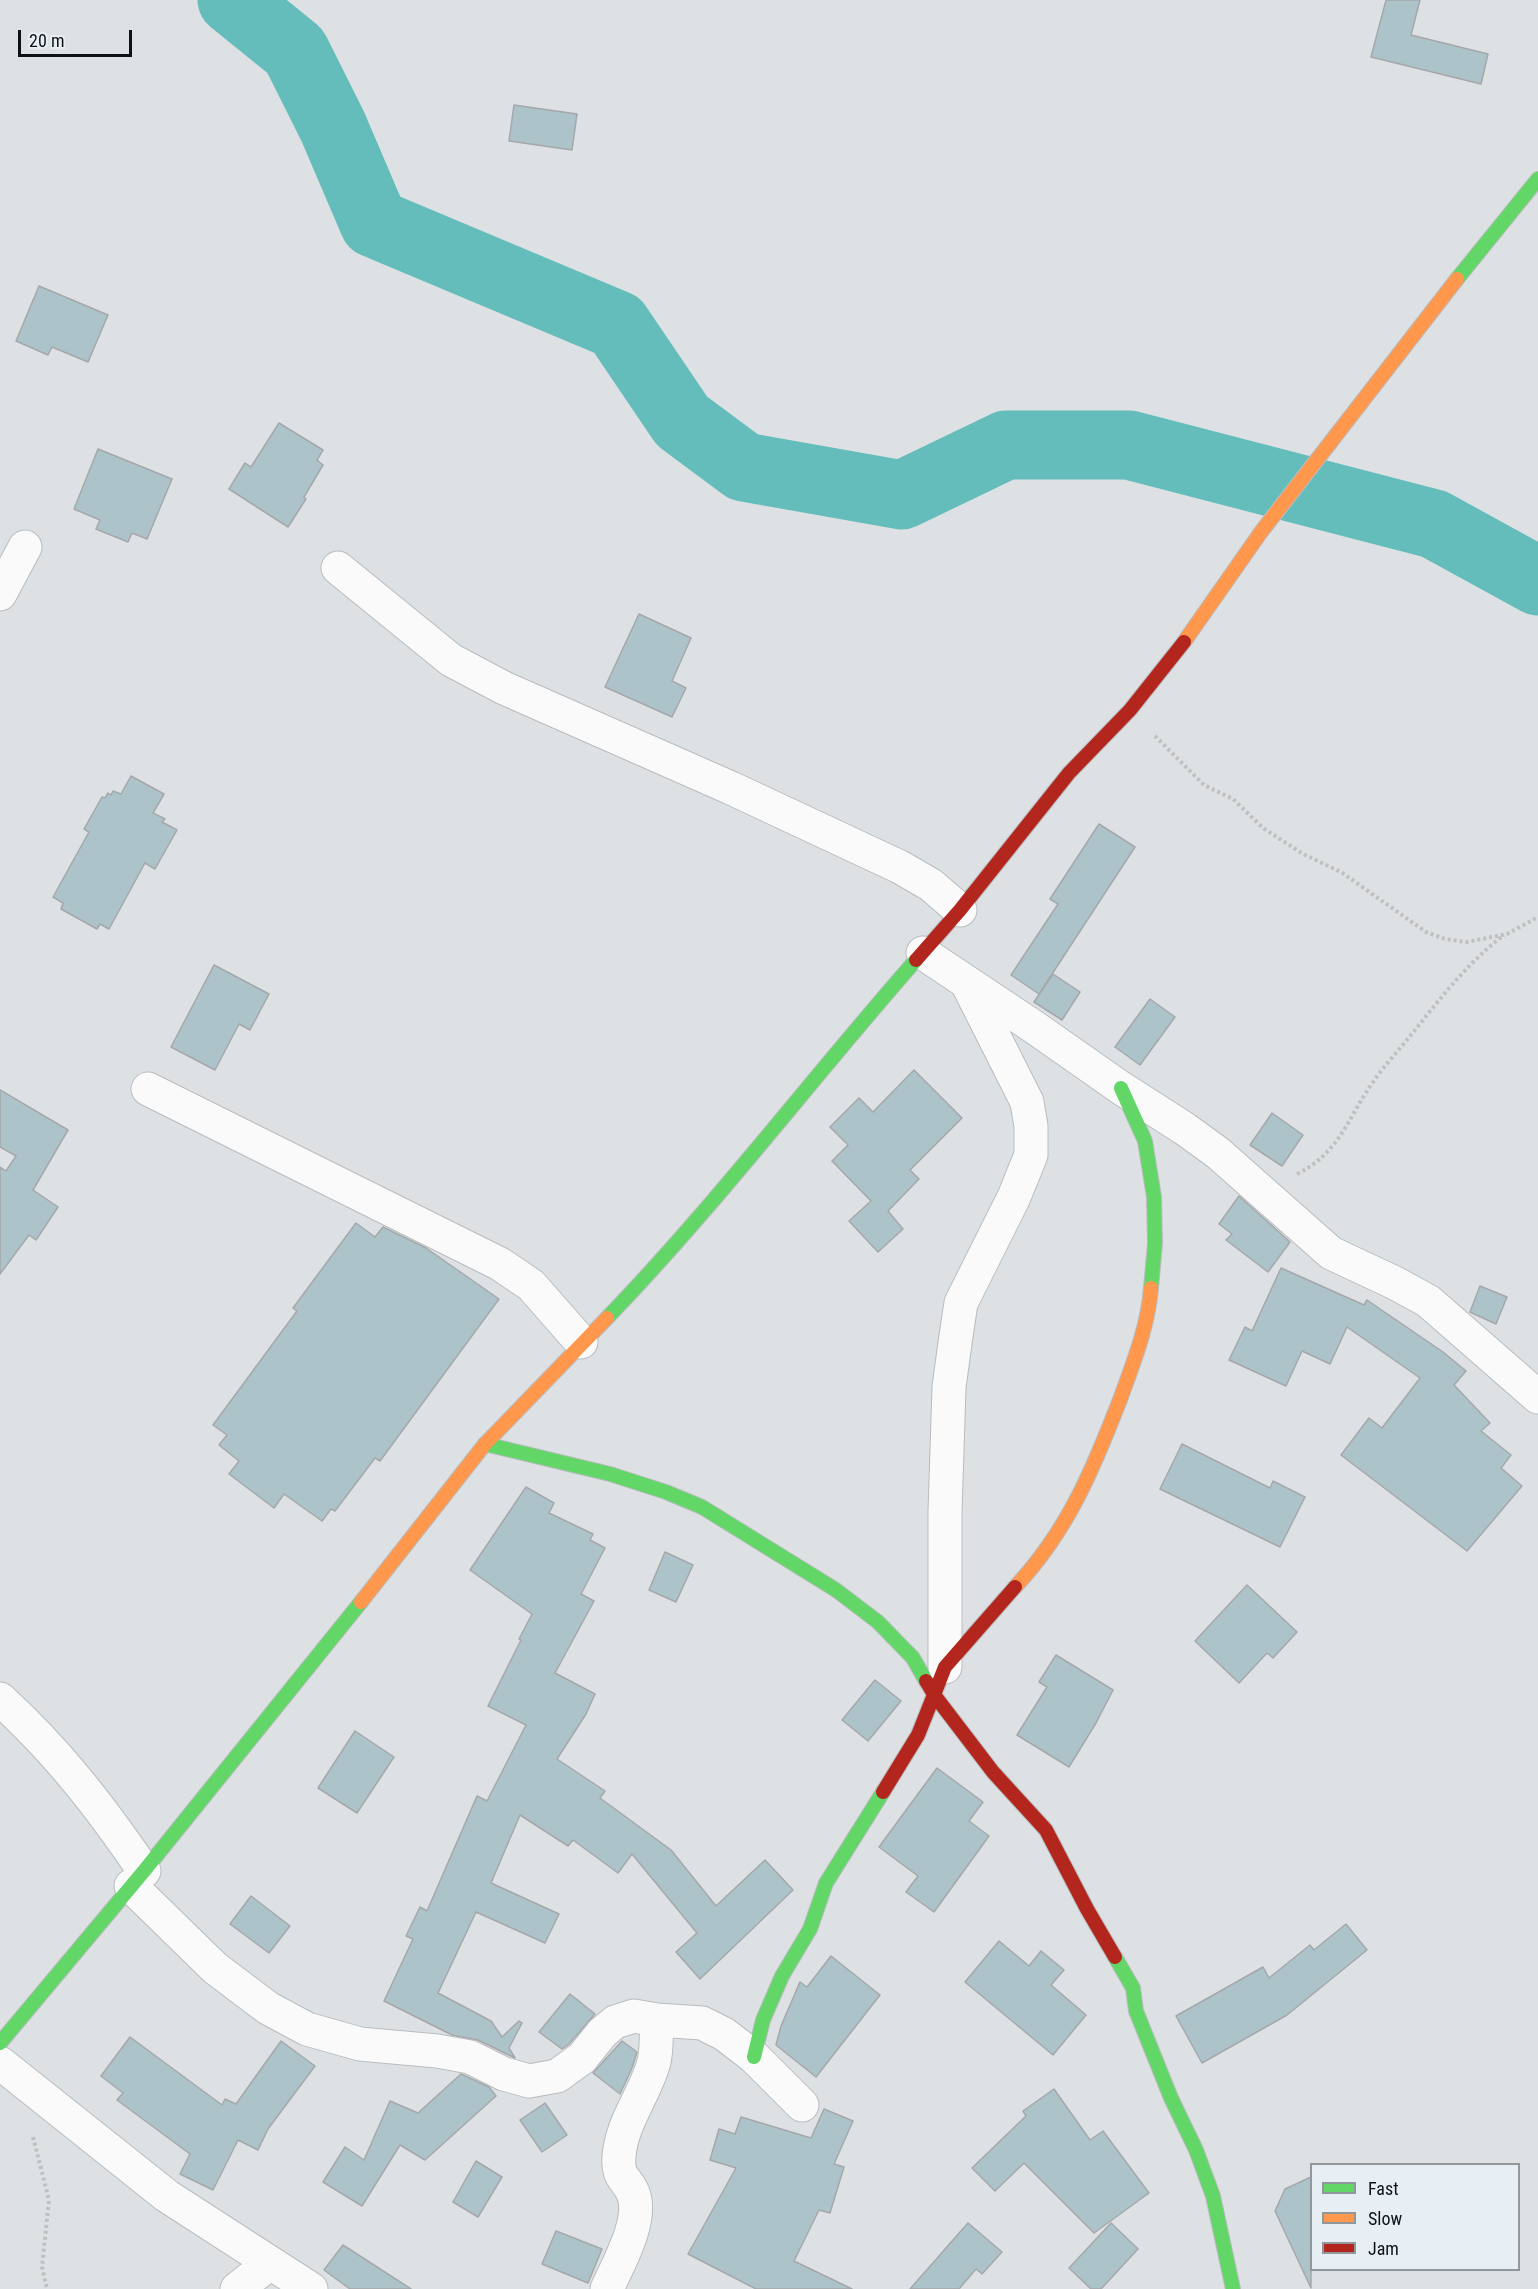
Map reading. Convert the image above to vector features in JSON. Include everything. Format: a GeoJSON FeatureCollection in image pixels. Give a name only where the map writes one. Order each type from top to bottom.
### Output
{"type":"FeatureCollection","features":[{"type":"Feature","properties":{"kind":"street"},"geometry":{"type":"LineString","coordinates":[[0,2043],[408,1544],[485,1444],[581,1342],[655,1268],[723,1190],[846,1039],[960,910],[1069,773],[1130,710],[1174,657],[1261,532],[1468,265],[1538,179]]}},
{"type":"Feature","properties":{"kind":"street"},"geometry":{"type":"LineString","coordinates":[[0,594],[25,547]]}},
{"type":"Feature","properties":{"kind":"street"},"geometry":{"type":"LineString","coordinates":[[338,568],[451,660],[504,688],[741,793],[900,867],[932,885],[960,910]]}},
{"type":"Feature","properties":{"kind":"street"},"geometry":{"type":"LineString","coordinates":[[923,953],[1218,1153],[1331,1252],[1395,1282],[1428,1301],[1538,1397]]}},
{"type":"Feature","properties":{"kind":"street"},"geometry":{"type":"LineString","coordinates":[[940,1682],[949,1387],[961,1303],[1014,1197],[1031,1155],[1031,1126],[1027,1101],[967,982]]}},
{"type":"Feature","properties":{"kind":"street"},"geometry":{"type":"LineString","coordinates":[[754,2056],[763,2020],[782,1976],[810,1929],[826,1883],[918,1735],[940,1682],[991,1612],[1030,1571],[1064,1525],[1096,1461],[1133,1364],[1149,1314],[1155,1243],[1154,1197],[1145,1141],[1120,1088]]}},
{"type":"Feature","properties":{"kind":"street"},"geometry":{"type":"LineString","coordinates":[[148,1089],[500,1264],[531,1285],[581,1342]]}},
{"type":"Feature","properties":{"kind":"street"},"geometry":{"type":"LineString","coordinates":[[485,1444],[610,1474],[666,1492],[702,1507],[836,1590],[878,1622],[940,1682],[993,1772],[1046,1830],[1132,1988],[1136,2011],[1171,2098],[1196,2150],[1213,2196],[1233,2289]]}},
{"type":"Feature","properties":{"kind":"street"},"geometry":{"type":"LineString","coordinates":[[0,1699],[53,1750],[105,1814],[137,1878],[216,1968],[268,2008],[307,2029],[360,2044],[437,2051],[470,2057],[504,2074],[529,2081],[557,2076],[582,2058],[602,2033],[615,2022],[634,2016],[702,2023],[724,2034],[754,2056],[802,2104]]}},
{"type":"Feature","properties":{"kind":"street"},"geometry":{"type":"LineString","coordinates":[[607,2289],[627,2244],[636,2212],[633,2193],[619,2173],[619,2157],[624,2129],[654,2061],[657,2020]]}},
{"type":"Feature","properties":{"kind":"street"},"geometry":{"type":"LineString","coordinates":[[0,2063],[167,2196],[310,2289]]}},
{"type":"Feature","properties":{"kind":"street"},"geometry":{"type":"LineString","coordinates":[[237,2289],[270,2263]]}},
{"type":"Feature","properties":{"kind":"path"},"geometry":{"type":"LineString","coordinates":[[1130,710],[1204,785],[1233,799],[1263,828],[1304,854],[1341,872],[1426,932],[1445,939],[1467,942],[1506,934]]}},
{"type":"Feature","properties":{"kind":"path"},"geometry":{"type":"LineString","coordinates":[[1257,1188],[1284,1181],[1311,1167],[1341,1138],[1371,1084],[1459,976],[1484,950],[1506,934],[1538,917]]}},
{"type":"Feature","properties":{"kind":"path"},"geometry":{"type":"LineString","coordinates":[[30,2127],[50,2200],[42,2267],[47,2289]]}},
{"type":"Feature","properties":{"kind":"building"},"geometry":{"type":"Polygon","coordinates":[[[1386,0],[1420,0],[1411,35],[1488,54],[1481,84],[1371,57],[1386,0]]]}},
{"type":"Feature","properties":{"kind":"building"},"geometry":{"type":"Polygon","coordinates":[[[514,105],[577,114],[572,150],[509,141],[514,105]]]}},
{"type":"Feature","properties":{"kind":"building"},"geometry":{"type":"Polygon","coordinates":[[[39,286],[108,315],[88,362],[52,347],[48,355],[16,341],[39,286]]]}},
{"type":"Feature","properties":{"kind":"building"},"geometry":{"type":"Polygon","coordinates":[[[279,423],[323,450],[317,460],[323,465],[304,497],[306,499],[288,527],[229,489],[245,463],[251,467],[279,423]]]}},
{"type":"Feature","properties":{"kind":"building"},"geometry":{"type":"Polygon","coordinates":[[[98,449],[172,479],[147,539],[132,533],[128,542],[96,529],[100,520],[74,509],[98,449]]]}},
{"type":"Feature","properties":{"kind":"building"},"geometry":{"type":"Polygon","coordinates":[[[639,614],[691,638],[672,681],[686,688],[672,717],[605,687],[639,614]]]}},
{"type":"Feature","properties":{"kind":"building"},"geometry":{"type":"Polygon","coordinates":[[[131,776],[164,794],[153,813],[165,819],[162,822],[177,830],[155,869],[145,863],[109,929],[100,924],[97,929],[61,909],[63,903],[53,897],[89,832],[84,829],[102,797],[105,798],[108,793],[111,795],[113,791],[121,794],[131,776]]]}},
{"type":"Feature","properties":{"kind":"building"},"geometry":{"type":"Polygon","coordinates":[[[1099,824],[1135,847],[1039,994],[1011,975],[1058,904],[1050,899],[1099,824]]]}},
{"type":"Feature","properties":{"kind":"building"},"geometry":{"type":"Polygon","coordinates":[[[214,965],[269,994],[250,1030],[239,1024],[215,1070],[171,1047],[214,965]]]}},
{"type":"Feature","properties":{"kind":"building"},"geometry":{"type":"Polygon","coordinates":[[[1053,974],[1080,992],[1062,1020],[1034,1002],[1053,974]]]}},
{"type":"Feature","properties":{"kind":"building"},"geometry":{"type":"Polygon","coordinates":[[[1150,999],[1175,1017],[1140,1065],[1115,1047],[1150,999]]]}},
{"type":"Feature","properties":{"kind":"building"},"geometry":{"type":"Polygon","coordinates":[[[914,1070],[962,1118],[910,1170],[919,1179],[888,1211],[903,1229],[878,1252],[849,1221],[871,1201],[832,1161],[848,1145],[830,1127],[859,1098],[873,1112],[914,1070]]]}},
{"type":"Feature","properties":{"kind":"building"},"geometry":{"type":"Polygon","coordinates":[[[0,1090],[68,1130],[33,1190],[58,1207],[36,1240],[29,1235],[0,1274],[0,1167],[6,1171],[16,1156],[0,1147],[0,1090]]]}},
{"type":"Feature","properties":{"kind":"building"},"geometry":{"type":"Polygon","coordinates":[[[1272,1113],[1303,1135],[1282,1166],[1250,1145],[1272,1113]]]}},
{"type":"Feature","properties":{"kind":"building"},"geometry":{"type":"Polygon","coordinates":[[[1239,1196],[1290,1242],[1268,1272],[1226,1240],[1232,1234],[1219,1224],[1239,1196]]]}},
{"type":"Feature","properties":{"kind":"building"},"geometry":{"type":"Polygon","coordinates":[[[356,1223],[375,1237],[383,1227],[426,1248],[499,1299],[380,1461],[375,1458],[335,1511],[331,1509],[322,1521],[284,1494],[274,1508],[229,1474],[239,1461],[219,1445],[227,1435],[213,1425],[297,1311],[293,1308],[356,1223]]]}},
{"type":"Feature","properties":{"kind":"building"},"geometry":{"type":"Polygon","coordinates":[[[1281,1268],[1364,1305],[1367,1300],[1443,1352],[1466,1371],[1454,1385],[1490,1423],[1481,1431],[1511,1455],[1501,1468],[1522,1486],[1467,1551],[1341,1455],[1369,1418],[1382,1428],[1420,1378],[1347,1327],[1330,1364],[1302,1351],[1286,1386],[1229,1360],[1245,1327],[1252,1331],[1281,1268]]]}},
{"type":"Feature","properties":{"kind":"building"},"geometry":{"type":"Polygon","coordinates":[[[1480,1286],[1507,1297],[1496,1324],[1470,1312],[1480,1286]]]}},
{"type":"Feature","properties":{"kind":"building"},"geometry":{"type":"Polygon","coordinates":[[[1182,1444],[1270,1488],[1273,1481],[1305,1497],[1280,1547],[1160,1489],[1182,1444]]]}},
{"type":"Feature","properties":{"kind":"building"},"geometry":{"type":"Polygon","coordinates":[[[526,1487],[554,1503],[549,1513],[593,1534],[590,1540],[605,1548],[581,1594],[594,1601],[555,1673],[595,1694],[586,1714],[557,1759],[605,1791],[600,1798],[671,1850],[716,1906],[765,1860],[793,1890],[700,1979],[676,1952],[697,1933],[632,1854],[618,1873],[573,1840],[568,1846],[520,1815],[491,1883],[559,1914],[545,1943],[476,1912],[438,1993],[491,2021],[502,2037],[519,2021],[522,2023],[509,2048],[515,2058],[478,2040],[452,2035],[384,2001],[413,1939],[406,1936],[420,1907],[427,1911],[477,1796],[487,1801],[526,1725],[488,1706],[532,1614],[470,1570],[526,1487]]]}},
{"type":"Feature","properties":{"kind":"building"},"geometry":{"type":"Polygon","coordinates":[[[665,1552],[693,1565],[676,1602],[649,1590],[665,1552]]]}},
{"type":"Feature","properties":{"kind":"building"},"geometry":{"type":"Polygon","coordinates":[[[1247,1585],[1297,1632],[1273,1658],[1267,1653],[1239,1683],[1195,1641],[1247,1585]]]}},
{"type":"Feature","properties":{"kind":"building"},"geometry":{"type":"Polygon","coordinates":[[[1056,1655],[1113,1690],[1069,1767],[1017,1735],[1047,1687],[1039,1682],[1056,1655]]]}},
{"type":"Feature","properties":{"kind":"building"},"geometry":{"type":"Polygon","coordinates":[[[875,1680],[901,1701],[868,1741],[842,1720],[875,1680]]]}},
{"type":"Feature","properties":{"kind":"building"},"geometry":{"type":"Polygon","coordinates":[[[355,1731],[394,1757],[357,1813],[318,1788],[355,1731]]]}},
{"type":"Feature","properties":{"kind":"building"},"geometry":{"type":"Polygon","coordinates":[[[937,1768],[983,1802],[969,1821],[989,1836],[934,1912],[906,1892],[918,1876],[879,1847],[937,1768]]]}},
{"type":"Feature","properties":{"kind":"building"},"geometry":{"type":"Polygon","coordinates":[[[251,1896],[290,1926],[269,1953],[230,1924],[251,1896]]]}},
{"type":"Feature","properties":{"kind":"building"},"geometry":{"type":"Polygon","coordinates":[[[1346,1924],[1367,1950],[1287,2015],[1202,2063],[1176,2016],[1263,1967],[1269,1978],[1310,1945],[1314,1950],[1346,1924]]]}},
{"type":"Feature","properties":{"kind":"building"},"geometry":{"type":"Polygon","coordinates":[[[999,1941],[1029,1966],[1041,1951],[1064,1970],[1051,1985],[1086,2015],[1053,2055],[965,1982],[999,1941]]]}},
{"type":"Feature","properties":{"kind":"building"},"geometry":{"type":"Polygon","coordinates":[[[831,1956],[880,1995],[816,2077],[776,2045],[781,2026],[800,1982],[807,1987],[831,1956]]]}},
{"type":"Feature","properties":{"kind":"building"},"geometry":{"type":"Polygon","coordinates":[[[570,1994],[595,2014],[562,2049],[539,2032],[570,1994]]]}},
{"type":"Feature","properties":{"kind":"building"},"geometry":{"type":"Polygon","coordinates":[[[130,2037],[222,2105],[225,2099],[236,2104],[281,2041],[315,2066],[268,2129],[258,2150],[238,2140],[213,2190],[180,2174],[190,2154],[117,2100],[123,2093],[101,2076],[130,2037]]]}},
{"type":"Feature","properties":{"kind":"building"},"geometry":{"type":"Polygon","coordinates":[[[622,2041],[637,2052],[620,2094],[593,2073],[622,2041]]]}},
{"type":"Feature","properties":{"kind":"building"},"geometry":{"type":"Polygon","coordinates":[[[461,2074],[489,2087],[496,2096],[425,2160],[400,2145],[362,2206],[323,2182],[345,2147],[364,2160],[390,2101],[418,2113],[461,2074]]]}},
{"type":"Feature","properties":{"kind":"building"},"geometry":{"type":"Polygon","coordinates":[[[1054,2089],[1090,2140],[1103,2131],[1149,2193],[1094,2233],[1024,2163],[995,2191],[972,2168],[1026,2116],[1023,2111],[1054,2089]]]}},
{"type":"Feature","properties":{"kind":"building"},"geometry":{"type":"Polygon","coordinates":[[[545,2103],[567,2135],[542,2152],[520,2120],[545,2103]]]}},
{"type":"Feature","properties":{"kind":"building"},"geometry":{"type":"Polygon","coordinates":[[[824,2109],[853,2121],[834,2164],[844,2167],[830,2213],[819,2210],[794,2261],[852,2289],[756,2289],[688,2254],[736,2168],[710,2160],[719,2129],[735,2134],[741,2117],[811,2138],[824,2109]]]}},
{"type":"Feature","properties":{"kind":"building"},"geometry":{"type":"Polygon","coordinates":[[[476,2161],[502,2177],[478,2217],[453,2202],[476,2161]]]}},
{"type":"Feature","properties":{"kind":"building"},"geometry":{"type":"Polygon","coordinates":[[[1310,2177],[1311,2288],[1275,2211],[1285,2189],[1310,2177]]]}},
{"type":"Feature","properties":{"kind":"building"},"geometry":{"type":"Polygon","coordinates":[[[968,2223],[1002,2252],[982,2274],[976,2269],[959,2289],[910,2289],[968,2223]]]}},
{"type":"Feature","properties":{"kind":"building"},"geometry":{"type":"Polygon","coordinates":[[[1111,2223],[1138,2249],[1101,2289],[1091,2289],[1069,2268],[1111,2223]]]}},
{"type":"Feature","properties":{"kind":"building"},"geometry":{"type":"Polygon","coordinates":[[[556,2231],[602,2249],[588,2283],[542,2264],[556,2231]]]}},
{"type":"Feature","properties":{"kind":"building"},"geometry":{"type":"Polygon","coordinates":[[[343,2245],[411,2289],[350,2289],[324,2270],[343,2245]]]}},
{"type":"Feature","properties":{"kind":"waterway"},"geometry":{"type":"LineString","coordinates":[[232,0],[295,51],[333,127],[374,223],[617,325],[682,421],[744,467],[902,495],[1006,445],[1129,445],[1434,524],[1538,581]]}},
{"type":"Feature","properties":{"kind":"traffic: fast"},"geometry":{"type":"LineString","coordinates":[[1457,279],[1538,179]]}},
{"type":"Feature","properties":{"kind":"traffic: fast"},"geometry":{"type":"LineString","coordinates":[[607,1318],[726,1186],[916,960]]}},
{"type":"Feature","properties":{"kind":"traffic: fast"},"geometry":{"type":"LineString","coordinates":[[1121,1088],[1145,1141],[1154,1197],[1155,1243],[1151,1288]]}},
{"type":"Feature","properties":{"kind":"traffic: fast"},"geometry":{"type":"LineString","coordinates":[[485,1444],[610,1474],[666,1492],[702,1507],[836,1590],[878,1622],[913,1658],[926,1681]]}},
{"type":"Feature","properties":{"kind":"traffic: fast"},"geometry":{"type":"LineString","coordinates":[[0,2043],[144,1871],[361,1602]]}},
{"type":"Feature","properties":{"kind":"traffic: fast"},"geometry":{"type":"LineString","coordinates":[[754,2057],[763,2020],[782,1976],[810,1929],[826,1883],[883,1792]]}},
{"type":"Feature","properties":{"kind":"traffic: fast"},"geometry":{"type":"LineString","coordinates":[[1115,1957],[1133,1988],[1136,2011],[1171,2098],[1196,2150],[1213,2196],[1233,2289]]}},
{"type":"Feature","properties":{"kind":"traffic: slow"},"geometry":{"type":"LineString","coordinates":[[1184,642],[1261,532],[1457,279]]}},
{"type":"Feature","properties":{"kind":"traffic: slow"},"geometry":{"type":"LineString","coordinates":[[1015,1587],[1050,1544],[1090,1473],[1121,1397],[1144,1330],[1151,1288]]}},
{"type":"Feature","properties":{"kind":"traffic: slow"},"geometry":{"type":"LineString","coordinates":[[361,1602],[485,1444],[607,1318]]}},
{"type":"Feature","properties":{"kind":"traffic: jam"},"geometry":{"type":"LineString","coordinates":[[916,960],[960,910],[1069,773],[1130,710],[1184,642]]}},
{"type":"Feature","properties":{"kind":"traffic: jam"},"geometry":{"type":"LineString","coordinates":[[883,1792],[918,1735],[945,1667],[1015,1587]]}},
{"type":"Feature","properties":{"kind":"traffic: jam"},"geometry":{"type":"LineString","coordinates":[[926,1681],[993,1772],[1046,1830],[1115,1957]]}}]}
